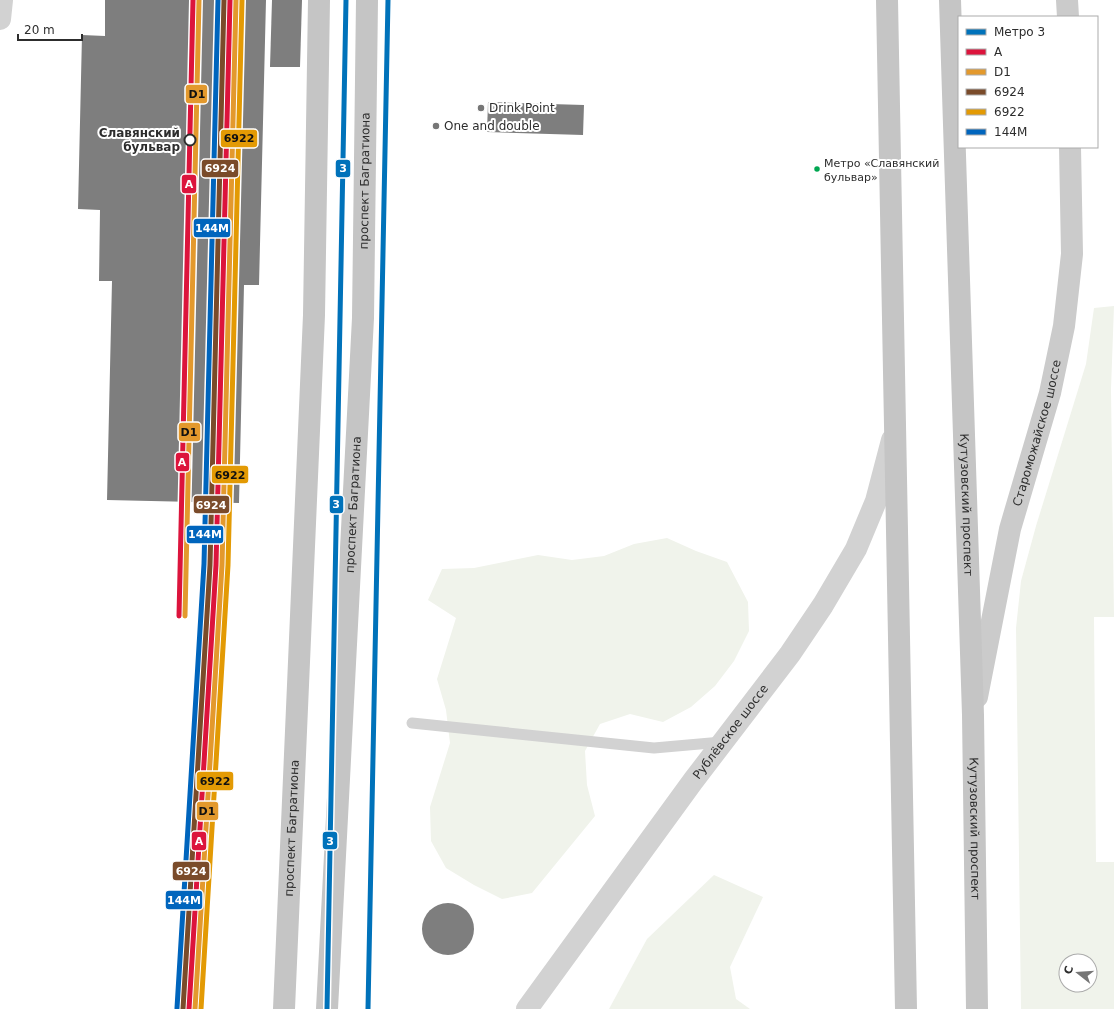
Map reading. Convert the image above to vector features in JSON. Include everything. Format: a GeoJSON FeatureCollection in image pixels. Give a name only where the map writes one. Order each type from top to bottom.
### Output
{"type":"FeatureCollection","features":[{"type":"Feature","properties":{"kind":"main road","name":"проспект Багратиона"},"geometry":{"type":"LineString","coordinates":[[284,1009],[314,315],[318,0]]}},
{"type":"Feature","properties":{"kind":"main road","name":"проспект Багратиона"},"geometry":{"type":"LineString","coordinates":[[327,1009],[363,318],[367,0]]}},
{"type":"Feature","properties":{"kind":"main road"},"geometry":{"type":"LineString","coordinates":[[887,0],[906,1009]]}},
{"type":"Feature","properties":{"kind":"main road","name":"Кутузовский проспект"},"geometry":{"type":"LineString","coordinates":[[950,0],[973,715],[977,1009]]}},
{"type":"Feature","properties":{"kind":"main road"},"geometry":{"type":"LineString","coordinates":[[1067,0],[1068,16]]}},
{"type":"Feature","properties":{"kind":"main road","name":"Староможайское шоссе"},"geometry":{"type":"LineString","coordinates":[[973,715],[1010,529],[1050,393],[1064,326],[1072,254],[1070,148]]}},
{"type":"Feature","properties":{"kind":"street"},"geometry":{"type":"LineString","coordinates":[[0,18],[2,0]]}},
{"type":"Feature","properties":{"kind":"street","name":"Рублёвское шоссе"},"geometry":{"type":"LineString","coordinates":[[527,1009],[722,742],[790,654],[823,605],[856,549],[876,501],[894,433]]}},
{"type":"Feature","properties":{"kind":"lane"},"geometry":{"type":"LineString","coordinates":[[412,723],[654,748],[722,742]]}},
{"type":"Feature","properties":{"kind":"shaded area"},"geometry":{"type":"Polygon","coordinates":[[[1114,306],[1111,389],[1114,617],[1094,617],[1096,862],[1114,862],[1114,1009],[1021,1009],[1016,628],[1021,581],[1036,526],[1086,364],[1094,308],[1114,306]]]}},
{"type":"Feature","properties":{"kind":"shaded area"},"geometry":{"type":"Polygon","coordinates":[[[667,538],[696,551],[727,562],[748,602],[749,631],[734,661],[715,686],[691,707],[663,722],[630,714],[600,724],[585,751],[587,785],[595,816],[532,893],[502,899],[474,885],[446,868],[431,841],[430,807],[450,743],[446,710],[437,679],[456,618],[428,600],[442,569],[474,568],[538,555],[572,560],[604,556],[634,544],[667,538]]]}},
{"type":"Feature","properties":{"kind":"shaded area"},"geometry":{"type":"Polygon","coordinates":[[[714,875],[763,897],[730,967],[736,999],[750,1009],[609,1009],[647,939],[714,875]]]}},
{"type":"Feature","properties":{"kind":"building"},"geometry":{"type":"Polygon","coordinates":[[[105,0],[266,0],[259,285],[244,285],[239,503],[107,500],[112,281],[99,281],[100,210],[78,209],[82,35],[105,36],[105,0]]]}},
{"type":"Feature","properties":{"kind":"building"},"geometry":{"type":"Polygon","coordinates":[[[272,0],[302,0],[300,67],[270,67],[272,0]]]}},
{"type":"Feature","properties":{"kind":"building"},"geometry":{"type":"Polygon","coordinates":[[[488,102],[584,105],[583,135],[487,132],[488,102]]]}},
{"type":"Feature","properties":{"kind":"building"},"geometry":{"type":"Polygon","coordinates":[[[443,903],[453,903],[463,907],[470,914],[474,924],[474,934],[470,944],[463,951],[453,955],[443,955],[433,951],[426,944],[422,934],[422,924],[426,914],[433,907],[443,903]]]}},
{"type":"Feature","properties":{"kind":"metro line","name":"3"},"geometry":{"type":"LineString","coordinates":[[327,1009],[346,0]]}},
{"type":"Feature","properties":{"kind":"metro line","name":"3"},"geometry":{"type":"LineString","coordinates":[[368,1009],[388,0]]}},
{"type":"Feature","properties":{"kind":"transit line","name":"A"},"geometry":{"type":"LineString","coordinates":[[179,616],[193,0]]}},
{"type":"Feature","properties":{"kind":"transit line","name":"D1"},"geometry":{"type":"LineString","coordinates":[[185,616],[199,0]]}},
{"type":"Feature","properties":{"kind":"transit line","name":"144М"},"geometry":{"type":"LineString","coordinates":[[177,1008],[204,564],[218,0]]}},
{"type":"Feature","properties":{"kind":"transit line","name":"6924"},"geometry":{"type":"LineString","coordinates":[[183,1009],[210,565],[224,0]]}},
{"type":"Feature","properties":{"kind":"transit line","name":"A"},"geometry":{"type":"LineString","coordinates":[[189,1009],[216,565],[230,0]]}},
{"type":"Feature","properties":{"kind":"transit line","name":"D1"},"geometry":{"type":"LineString","coordinates":[[195,1009],[222,565],[236,0]]}},
{"type":"Feature","properties":{"kind":"transit line","name":"6922"},"geometry":{"type":"LineString","coordinates":[[201,1009],[228,565],[242,0]]}},
{"type":"Feature","properties":{"kind":"place","name":"Drink Point"},"geometry":{"type":"Point","coordinates":[481,108]}},
{"type":"Feature","properties":{"kind":"place","name":"One and double"},"geometry":{"type":"Point","coordinates":[436,126]}},
{"type":"Feature","properties":{"kind":"place","name":"Славянский бульвар"},"geometry":{"type":"Point","coordinates":[190,140]}},
{"type":"Feature","properties":{"kind":"place","name":"Метро «Славянский бульвар»"},"geometry":{"type":"Point","coordinates":[817,169]}}]}
